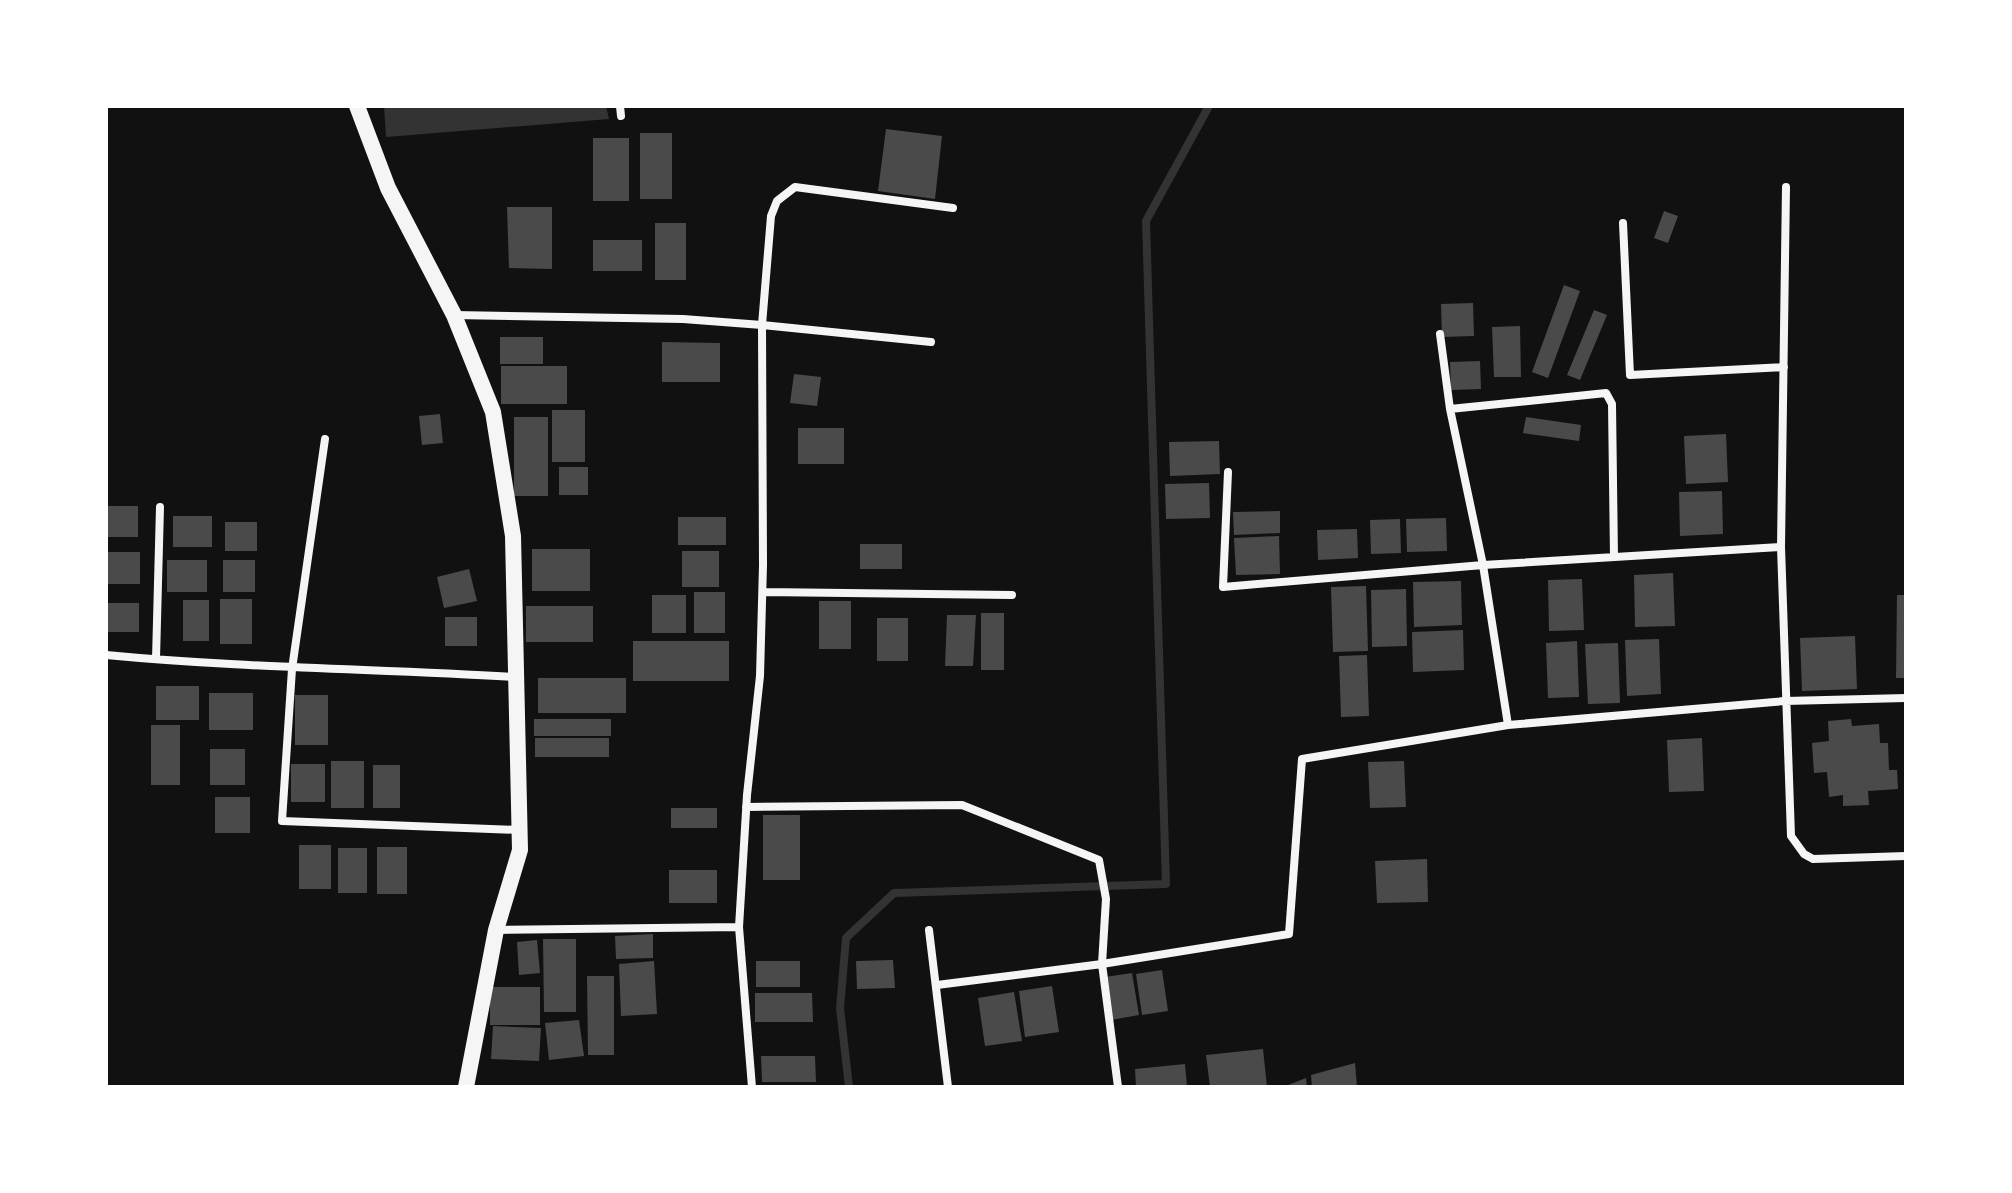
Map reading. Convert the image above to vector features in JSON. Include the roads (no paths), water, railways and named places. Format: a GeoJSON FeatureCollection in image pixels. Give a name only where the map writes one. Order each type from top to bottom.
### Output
{"type":"FeatureCollection","features":[{"type":"Feature","properties":{"kind":"main road"},"geometry":{"type":"LineString","coordinates":[[357,106],[388,188],[454,315],[493,412],[513,536],[520,850],[496,930],[466,1087]]}},
{"type":"Feature","properties":{"kind":"street"},"geometry":{"type":"LineString","coordinates":[[620,106],[621,116]]}},
{"type":"Feature","properties":{"kind":"street"},"geometry":{"type":"LineString","coordinates":[[752,1087],[739,927],[746,807],[760,676],[763,592],[762,325],[771,216],[785,191],[795,187],[953,208]]}},
{"type":"Feature","properties":{"kind":"street"},"geometry":{"type":"LineString","coordinates":[[1786,187],[1781,547],[1791,836],[1796,845],[1813,859],[1906,856]]}},
{"type":"Feature","properties":{"kind":"street"},"geometry":{"type":"LineString","coordinates":[[1623,223],[1630,375],[1784,367]]}},
{"type":"Feature","properties":{"kind":"street"},"geometry":{"type":"LineString","coordinates":[[454,315],[683,319],[931,342]]}},
{"type":"Feature","properties":{"kind":"street"},"geometry":{"type":"LineString","coordinates":[[1440,334],[1450,409],[1483,565],[1508,725]]}},
{"type":"Feature","properties":{"kind":"street"},"geometry":{"type":"LineString","coordinates":[[1450,409],[1606,393],[1612,404],[1614,557]]}},
{"type":"Feature","properties":{"kind":"street"},"geometry":{"type":"LineString","coordinates":[[325,439],[292,669],[282,821],[519,830]]}},
{"type":"Feature","properties":{"kind":"street"},"geometry":{"type":"LineString","coordinates":[[1228,472],[1223,587],[1483,565],[1781,547]]}},
{"type":"Feature","properties":{"kind":"street"},"geometry":{"type":"LineString","coordinates":[[156,659],[160,507]]}},
{"type":"Feature","properties":{"kind":"street"},"geometry":{"type":"LineString","coordinates":[[763,592],[1012,595]]}},
{"type":"Feature","properties":{"kind":"street"},"geometry":{"type":"LineString","coordinates":[[106,655],[292,669],[379,669],[516,677]]}},
{"type":"Feature","properties":{"kind":"street"},"geometry":{"type":"LineString","coordinates":[[937,985],[1102,964],[1289,934],[1302,759],[1508,725],[1785,701],[1906,698]]}},
{"type":"Feature","properties":{"kind":"street"},"geometry":{"type":"LineString","coordinates":[[746,807],[962,805],[1099,860],[1106,899],[1102,964],[1118,1087]]}},
{"type":"Feature","properties":{"kind":"street"},"geometry":{"type":"LineString","coordinates":[[496,930],[739,927]]}},
{"type":"Feature","properties":{"kind":"street"},"geometry":{"type":"LineString","coordinates":[[929,930],[948,1087]]}},
{"type":"Feature","properties":{"kind":"waterway"},"geometry":{"type":"LineString","coordinates":[[849,1087],[840,1008],[846,938],[894,893],[1166,884],[1146,221],[1209,106]]}}]}
